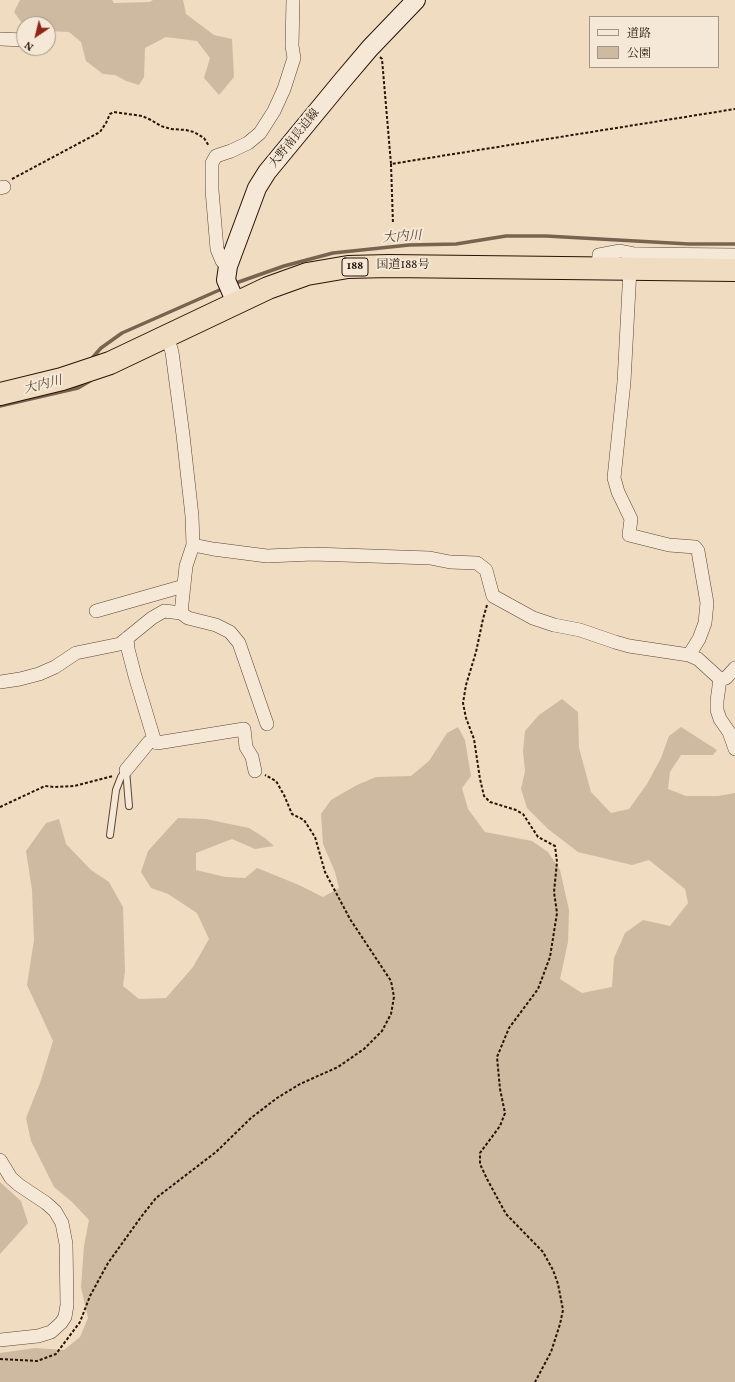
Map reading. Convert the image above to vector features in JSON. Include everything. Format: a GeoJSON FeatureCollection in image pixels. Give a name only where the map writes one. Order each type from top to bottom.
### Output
{"type":"FeatureCollection","features":[{"type":"Feature","properties":{"kind":"highway","name":"国道188号"},"geometry":{"type":"LineString","coordinates":[[0,394],[62,379],[110,363],[167,336],[230,286],[268,288],[307,274],[348,267],[389,266],[735,270]]}},
{"type":"Feature","properties":{"kind":"main road","name":"大野南長迫線"},"geometry":{"type":"LineString","coordinates":[[230,286],[255,194],[264,177],[342,81],[413,1]]}},
{"type":"Feature","properties":{"kind":"street"},"geometry":{"type":"LineString","coordinates":[[230,286],[217,249],[212,190],[212,163],[216,156],[248,143],[260,133],[274,111],[284,89],[294,58],[292,46],[293,0]]}},
{"type":"Feature","properties":{"kind":"street"},"geometry":{"type":"LineString","coordinates":[[0,39],[16,40]]}},
{"type":"Feature","properties":{"kind":"street"},"geometry":{"type":"LineString","coordinates":[[598,268],[599,256],[620,251],[635,254],[735,255]]}},
{"type":"Feature","properties":{"kind":"street"},"geometry":{"type":"LineString","coordinates":[[630,269],[624,382],[614,478],[618,492],[631,519],[629,535],[669,545],[695,547],[698,551],[707,603],[705,623],[699,639],[689,655]]}},
{"type":"Feature","properties":{"kind":"street"},"geometry":{"type":"LineString","coordinates":[[167,336],[172,352],[184,435],[192,516],[193,545],[186,566],[181,613]]}},
{"type":"Feature","properties":{"kind":"street"},"geometry":{"type":"LineString","coordinates":[[193,545],[213,550],[267,556],[313,554],[430,558],[450,562],[477,563],[486,570],[493,596],[534,618],[554,625],[580,630],[629,646],[689,655],[698,659],[720,679]]}},
{"type":"Feature","properties":{"kind":"street"},"geometry":{"type":"LineString","coordinates":[[96,611],[184,586]]}},
{"type":"Feature","properties":{"kind":"street"},"geometry":{"type":"LineString","coordinates":[[0,682],[39,674],[55,667],[76,653],[120,644],[152,618],[164,611],[181,613],[188,618],[216,625],[230,632],[239,643],[267,724]]}},
{"type":"Feature","properties":{"kind":"street"},"geometry":{"type":"LineString","coordinates":[[127,638],[128,649],[154,739],[157,743],[244,729],[246,747],[252,758],[255,771]]}},
{"type":"Feature","properties":{"kind":"street"},"geometry":{"type":"LineString","coordinates":[[720,679],[726,678],[735,668]]}},
{"type":"Feature","properties":{"kind":"street"},"geometry":{"type":"LineString","coordinates":[[720,679],[717,710],[720,719],[729,732],[735,749]]}},
{"type":"Feature","properties":{"kind":"street"},"geometry":{"type":"LineString","coordinates":[[126,770],[149,742],[154,739]]}},
{"type":"Feature","properties":{"kind":"street"},"geometry":{"type":"LineString","coordinates":[[0,1160],[11,1178],[19,1186],[50,1207],[62,1223],[66,1244],[67,1305],[65,1317],[51,1332],[38,1336],[0,1340]]}},
{"type":"Feature","properties":{"kind":"lane"},"geometry":{"type":"LineString","coordinates":[[126,770],[129,806]]}},
{"type":"Feature","properties":{"kind":"lane"},"geometry":{"type":"LineString","coordinates":[[110,835],[116,790],[121,777],[126,770]]}},
{"type":"Feature","properties":{"kind":"path"},"geometry":{"type":"LineString","coordinates":[[370,48],[382,59],[391,164],[393,224]]}},
{"type":"Feature","properties":{"kind":"path"},"geometry":{"type":"LineString","coordinates":[[391,164],[735,109]]}},
{"type":"Feature","properties":{"kind":"path"},"geometry":{"type":"LineString","coordinates":[[2,188],[12,178],[100,132],[110,114],[114,112],[142,116],[171,130],[186,130],[194,132],[204,138],[216,156]]}},
{"type":"Feature","properties":{"kind":"path"},"geometry":{"type":"LineString","coordinates":[[493,596],[482,619],[476,652],[466,685],[463,703],[466,718],[474,739],[484,796],[490,802],[516,810],[523,814],[538,837],[555,846],[557,862],[554,892],[557,913],[550,957],[538,989],[509,1028],[497,1057],[504,1113],[500,1126],[480,1153],[480,1164],[482,1169],[506,1214],[542,1252],[553,1270],[558,1284],[563,1310],[560,1324],[551,1352],[535,1382]]}},
{"type":"Feature","properties":{"kind":"path"},"geometry":{"type":"LineString","coordinates":[[0,807],[45,786],[74,786],[116,775],[126,770]]}},
{"type":"Feature","properties":{"kind":"path"},"geometry":{"type":"LineString","coordinates":[[0,1359],[37,1361],[56,1354],[80,1322],[90,1296],[108,1263],[156,1198],[216,1152],[251,1118],[277,1098],[300,1084],[338,1067],[364,1049],[382,1031],[391,1014],[394,997],[391,981],[346,912],[325,872],[315,837],[304,820],[292,814],[276,781],[255,771]]}},
{"type":"Feature","properties":{"kind":"green space"},"geometry":{"type":"Polygon","coordinates":[[[20,0],[112,0],[114,3],[150,2],[153,0],[183,0],[186,14],[214,35],[232,39],[234,77],[219,95],[204,78],[210,58],[197,41],[166,37],[145,48],[144,77],[139,85],[126,81],[115,75],[103,74],[86,61],[81,42],[69,32],[56,31],[56,16],[17,16],[14,12],[20,0]]]}},
{"type":"Feature","properties":{"kind":"green space"},"geometry":{"type":"Polygon","coordinates":[[[562,699],[578,712],[579,748],[591,792],[611,813],[629,809],[647,784],[661,758],[669,736],[681,727],[717,750],[713,755],[681,755],[670,772],[668,789],[686,796],[718,796],[735,793],[735,1382],[0,1382],[0,1353],[35,1348],[64,1350],[80,1337],[88,1318],[81,1287],[84,1246],[89,1220],[72,1202],[54,1187],[31,1141],[26,1118],[40,1083],[53,1041],[27,985],[34,940],[32,890],[26,851],[46,823],[59,819],[66,844],[91,870],[109,882],[123,907],[125,971],[123,986],[139,999],[166,998],[193,967],[209,939],[197,913],[168,894],[151,888],[141,872],[148,851],[178,818],[206,819],[249,828],[265,838],[274,846],[255,849],[232,839],[196,853],[196,870],[225,877],[245,878],[257,868],[299,885],[323,897],[339,888],[335,872],[323,844],[321,814],[331,800],[357,785],[376,777],[411,776],[429,761],[447,733],[458,727],[465,740],[471,776],[462,788],[468,809],[485,832],[532,841],[548,852],[560,870],[569,910],[568,942],[560,979],[582,993],[612,987],[614,958],[625,933],[643,920],[670,926],[688,903],[685,889],[649,860],[632,865],[578,852],[548,829],[527,808],[521,789],[525,771],[523,751],[525,731],[539,715],[562,699]]]}},
{"type":"Feature","properties":{"kind":"green space"},"geometry":{"type":"Polygon","coordinates":[[[0,1182],[21,1201],[28,1223],[0,1254],[0,1182]]]}},
{"type":"Feature","properties":{"kind":"waterway","name":"大内川"},"geometry":{"type":"LineString","coordinates":[[233,284],[284,266],[333,253],[409,245],[456,244],[506,236],[546,236],[689,244],[735,244]]}},
{"type":"Feature","properties":{"kind":"waterway","name":"大内川"},"geometry":{"type":"LineString","coordinates":[[93,357],[101,348],[122,333],[224,288]]}},
{"type":"Feature","properties":{"kind":"waterway","name":"大内川"},"geometry":{"type":"LineString","coordinates":[[0,406],[78,388],[90,381]]}}]}
